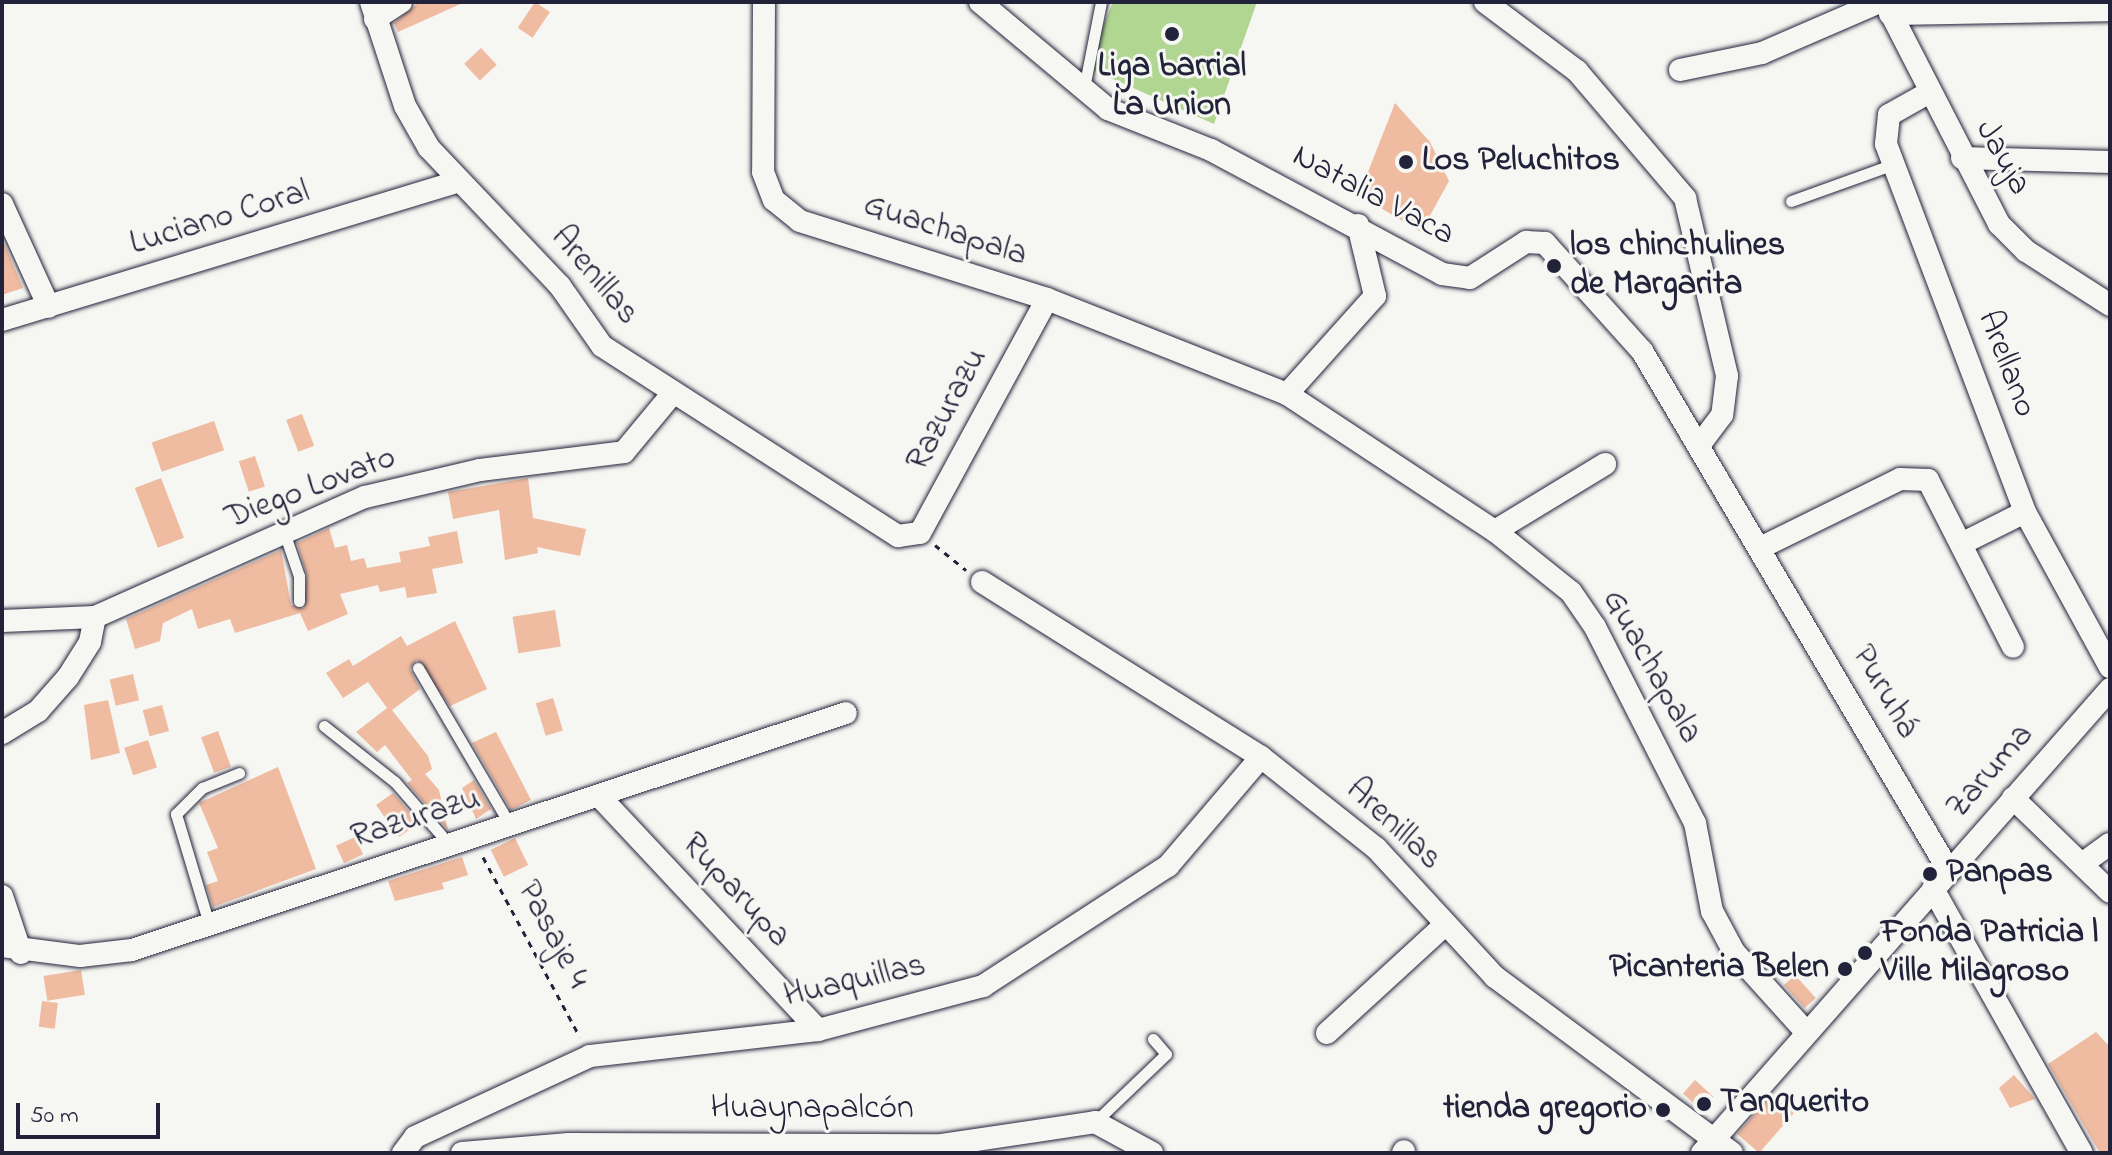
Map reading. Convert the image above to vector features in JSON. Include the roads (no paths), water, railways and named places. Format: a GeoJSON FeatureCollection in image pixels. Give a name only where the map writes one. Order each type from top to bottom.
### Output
{"type":"FeatureCollection","features":[{"type":"Feature","properties":{"kind":"street"},"geometry":{"type":"LineString","coordinates":[[373,11],[401,2]]}},
{"type":"Feature","properties":{"kind":"street","name":"Guachapala"},"geometry":{"type":"LineString","coordinates":[[764,2],[763,172],[774,200],[800,221],[1047,299],[1287,394],[1495,531],[1571,592],[1595,627],[1695,823],[1712,911],[1734,952],[1806,1032]]}},
{"type":"Feature","properties":{"kind":"street","name":"Natalia Vaca"},"geometry":{"type":"LineString","coordinates":[[980,2],[1083,93],[1358,225],[1456,278],[1480,274],[1526,242],[1545,243],[1642,351],[1760,548]]}},
{"type":"Feature","properties":{"kind":"street"},"geometry":{"type":"LineString","coordinates":[[1485,2],[1577,71],[1685,198],[1727,376],[1722,415],[1699,446]]}},
{"type":"Feature","properties":{"kind":"street"},"geometry":{"type":"LineString","coordinates":[[1680,70],[1762,53],[1885,6],[2110,10]]}},
{"type":"Feature","properties":{"kind":"street","name":"Jauja"},"geometry":{"type":"LineString","coordinates":[[1885,6],[1999,224],[2026,251],[2110,305]]}},
{"type":"Feature","properties":{"kind":"street","name":"Arenillas"},"geometry":{"type":"LineString","coordinates":[[373,11],[405,106],[457,182],[510,228],[602,346],[673,393],[909,534]]}},
{"type":"Feature","properties":{"kind":"street","name":"Arellano"},"geometry":{"type":"LineString","coordinates":[[1928,93],[1889,115],[1884,134],[2025,512],[2110,667]]}},
{"type":"Feature","properties":{"kind":"street"},"geometry":{"type":"LineString","coordinates":[[1962,158],[2110,162]]}},
{"type":"Feature","properties":{"kind":"street","name":"Luciano Coral"},"geometry":{"type":"LineString","coordinates":[[2,320],[457,182]]}},
{"type":"Feature","properties":{"kind":"street"},"geometry":{"type":"LineString","coordinates":[[2,204],[49,307]]}},
{"type":"Feature","properties":{"kind":"street"},"geometry":{"type":"LineString","coordinates":[[1287,394],[1375,296],[1358,225]]}},
{"type":"Feature","properties":{"kind":"street","name":"Razurazu"},"geometry":{"type":"LineString","coordinates":[[909,534],[1047,299]]}},
{"type":"Feature","properties":{"kind":"street","name":"Diego Lovato"},"geometry":{"type":"LineString","coordinates":[[2,621],[95,617],[365,497],[480,470],[624,452],[673,393]]}},
{"type":"Feature","properties":{"kind":"street"},"geometry":{"type":"LineString","coordinates":[[1495,531],[1605,464]]}},
{"type":"Feature","properties":{"kind":"street"},"geometry":{"type":"LineString","coordinates":[[1760,548],[1909,476],[1934,486],[2013,647]]}},
{"type":"Feature","properties":{"kind":"street"},"geometry":{"type":"LineString","coordinates":[[1963,543],[2025,512]]}},
{"type":"Feature","properties":{"kind":"street","name":"Puruhá"},"geometry":{"type":"LineString","coordinates":[[1760,548],[1949,871]]}},
{"type":"Feature","properties":{"kind":"street","name":"Arenillas"},"geometry":{"type":"LineString","coordinates":[[982,582],[1261,757],[1376,848],[1495,977],[1716,1149]]}},
{"type":"Feature","properties":{"kind":"street"},"geometry":{"type":"LineString","coordinates":[[2,733],[38,711],[68,677],[90,642],[95,617]]}},
{"type":"Feature","properties":{"kind":"street","name":"Zaruma"},"geometry":{"type":"LineString","coordinates":[[1716,1149],[1806,1032],[2110,689]]}},
{"type":"Feature","properties":{"kind":"street","name":"Razurazu"},"geometry":{"type":"LineString","coordinates":[[12,949],[132,950],[448,843],[602,799],[846,713]]}},
{"type":"Feature","properties":{"kind":"street","name":"Huaquillas"},"geometry":{"type":"LineString","coordinates":[[403,1153],[415,1137],[590,1056],[818,1030],[983,986],[1014,970],[1168,866],[1261,757]]}},
{"type":"Feature","properties":{"kind":"street"},"geometry":{"type":"LineString","coordinates":[[2013,798],[2110,892]]}},
{"type":"Feature","properties":{"kind":"street","name":"Ruparupa"},"geometry":{"type":"LineString","coordinates":[[602,799],[818,1030]]}},
{"type":"Feature","properties":{"kind":"street"},"geometry":{"type":"LineString","coordinates":[[2082,864],[2110,844]]}},
{"type":"Feature","properties":{"kind":"street"},"geometry":{"type":"LineString","coordinates":[[1933,889],[2082,1153]]}},
{"type":"Feature","properties":{"kind":"street"},"geometry":{"type":"LineString","coordinates":[[2,896],[12,949]]}},
{"type":"Feature","properties":{"kind":"street"},"geometry":{"type":"LineString","coordinates":[[1327,1033],[1446,924]]}},
{"type":"Feature","properties":{"kind":"street"},"geometry":{"type":"LineString","coordinates":[[1095,1122],[1136,1149]]}},
{"type":"Feature","properties":{"kind":"street","name":"Huaynapalcón"},"geometry":{"type":"LineString","coordinates":[[462,1153],[569,1144],[942,1145],[1095,1122]]}},
{"type":"Feature","properties":{"kind":"lane"},"geometry":{"type":"LineString","coordinates":[[1083,93],[1101,2]]}},
{"type":"Feature","properties":{"kind":"lane"},"geometry":{"type":"LineString","coordinates":[[1791,201],[1894,164]]}},
{"type":"Feature","properties":{"kind":"lane"},"geometry":{"type":"LineString","coordinates":[[284,532],[299,576],[299,601]]}},
{"type":"Feature","properties":{"kind":"lane"},"geometry":{"type":"LineString","coordinates":[[418,668],[510,825]]}},
{"type":"Feature","properties":{"kind":"lane"},"geometry":{"type":"LineString","coordinates":[[324,726],[395,782],[448,843]]}},
{"type":"Feature","properties":{"kind":"lane"},"geometry":{"type":"LineString","coordinates":[[209,924],[176,814],[188,798],[239,773]]}},
{"type":"Feature","properties":{"kind":"lane"},"geometry":{"type":"LineString","coordinates":[[1095,1122],[1166,1054],[1153,1039]]}},
{"type":"Feature","properties":{"kind":"place","name":"Liga barrial La Union"},"geometry":{"type":"Point","coordinates":[1172,34]}},
{"type":"Feature","properties":{"kind":"place","name":"Los Peluchitos"},"geometry":{"type":"Point","coordinates":[1406,162]}},
{"type":"Feature","properties":{"kind":"place","name":"los chinchulines de Margarita"},"geometry":{"type":"Point","coordinates":[1554,266]}},
{"type":"Feature","properties":{"kind":"place","name":"Panpas"},"geometry":{"type":"Point","coordinates":[1930,874]}},
{"type":"Feature","properties":{"kind":"place","name":"Fonda Patricia | Ville Milagroso"},"geometry":{"type":"Point","coordinates":[1865,953]}},
{"type":"Feature","properties":{"kind":"place","name":"Picanteria Belen"},"geometry":{"type":"Point","coordinates":[1845,969]}},
{"type":"Feature","properties":{"kind":"place","name":"Tanquerito"},"geometry":{"type":"Point","coordinates":[1704,1104]}},
{"type":"Feature","properties":{"kind":"place","name":"tienda gregorio"},"geometry":{"type":"Point","coordinates":[1663,1110]}}]}
